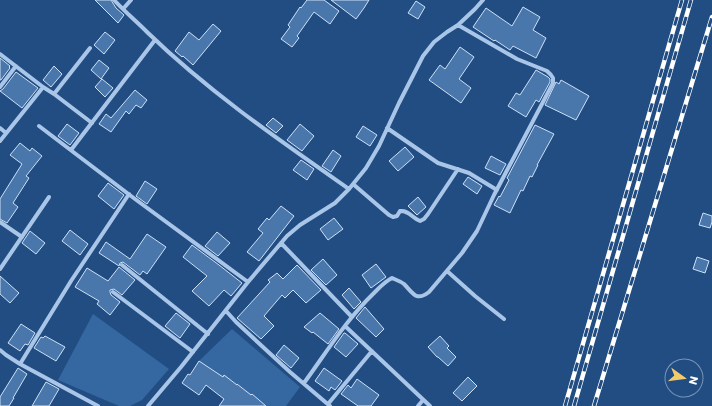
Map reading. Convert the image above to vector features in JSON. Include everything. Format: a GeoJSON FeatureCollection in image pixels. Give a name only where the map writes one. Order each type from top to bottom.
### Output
{"type":"FeatureCollection","features":[{"type":"Feature","properties":{"kind":"street"},"geometry":{"type":"LineString","coordinates":[[114,0],[155,40],[204,84],[256,124],[349,189]]}},
{"type":"Feature","properties":{"kind":"street"},"geometry":{"type":"LineString","coordinates":[[123,9],[131,0]]}},
{"type":"Feature","properties":{"kind":"street"},"geometry":{"type":"LineString","coordinates":[[148,406],[208,334],[280,243],[300,225],[336,202],[349,189],[366,168],[379,146],[410,81],[424,56],[434,42],[458,25],[483,0]]}},
{"type":"Feature","properties":{"kind":"street"},"geometry":{"type":"LineString","coordinates":[[304,383],[362,304],[386,281],[392,278],[397,280],[404,284],[417,296],[423,296],[429,292],[462,253],[482,220],[553,83],[553,78],[546,71],[516,59],[458,25]]}},
{"type":"Feature","properties":{"kind":"street"},"geometry":{"type":"LineString","coordinates":[[71,150],[155,40]]}},
{"type":"Feature","properties":{"kind":"street"},"geometry":{"type":"LineString","coordinates":[[54,94],[90,48]]}},
{"type":"Feature","properties":{"kind":"street"},"geometry":{"type":"LineString","coordinates":[[0,54],[92,123]]}},
{"type":"Feature","properties":{"kind":"street"},"geometry":{"type":"LineString","coordinates":[[0,87],[16,66]]}},
{"type":"Feature","properties":{"kind":"street"},"geometry":{"type":"LineString","coordinates":[[0,141],[43,87]]}},
{"type":"Feature","properties":{"kind":"street"},"geometry":{"type":"LineString","coordinates":[[39,126],[248,282]]}},
{"type":"Feature","properties":{"kind":"street"},"geometry":{"type":"LineString","coordinates":[[0,128],[6,133]]}},
{"type":"Feature","properties":{"kind":"street"},"geometry":{"type":"LineString","coordinates":[[387,128],[438,163],[469,173],[497,190]]}},
{"type":"Feature","properties":{"kind":"street"},"geometry":{"type":"LineString","coordinates":[[353,184],[389,215],[393,217],[397,216],[400,211],[405,211],[420,221],[428,214],[458,169]]}},
{"type":"Feature","properties":{"kind":"street"},"geometry":{"type":"LineString","coordinates":[[20,364],[71,281],[129,194]]}},
{"type":"Feature","properties":{"kind":"street"},"geometry":{"type":"LineString","coordinates":[[0,269],[49,196]]}},
{"type":"Feature","properties":{"kind":"street"},"geometry":{"type":"LineString","coordinates":[[0,222],[22,237]]}},
{"type":"Feature","properties":{"kind":"street"},"geometry":{"type":"LineString","coordinates":[[280,243],[352,317]]}},
{"type":"Feature","properties":{"kind":"street"},"geometry":{"type":"LineString","coordinates":[[122,265],[208,334]]}},
{"type":"Feature","properties":{"kind":"street"},"geometry":{"type":"LineString","coordinates":[[447,271],[504,319]]}},
{"type":"Feature","properties":{"kind":"street"},"geometry":{"type":"LineString","coordinates":[[113,292],[193,352]]}},
{"type":"Feature","properties":{"kind":"street"},"geometry":{"type":"LineString","coordinates":[[226,311],[290,372],[329,405],[372,351]]}},
{"type":"Feature","properties":{"kind":"street"},"geometry":{"type":"LineString","coordinates":[[345,326],[430,406]]}},
{"type":"Feature","properties":{"kind":"street"},"geometry":{"type":"LineString","coordinates":[[0,350],[20,364],[98,406]]}},
{"type":"Feature","properties":{"kind":"street"},"geometry":{"type":"LineString","coordinates":[[418,406],[423,400]]}},
{"type":"Feature","properties":{"kind":"shaded area"},"geometry":{"type":"Polygon","coordinates":[[[93,314],[169,369],[142,400],[130,406],[119,406],[58,380],[93,314]]]}},
{"type":"Feature","properties":{"kind":"shaded area"},"geometry":{"type":"Polygon","coordinates":[[[232,329],[300,387],[286,406],[256,406],[199,361],[232,329]]]}},
{"type":"Feature","properties":{"kind":"building"},"geometry":{"type":"Polygon","coordinates":[[[95,0],[111,0],[116,8],[124,15],[118,23],[95,0]]]}},
{"type":"Feature","properties":{"kind":"building"},"geometry":{"type":"Polygon","coordinates":[[[307,0],[324,0],[339,11],[330,24],[314,12],[297,36],[299,38],[292,47],[281,39],[290,27],[288,25],[300,7],[301,8],[307,0]]]}},
{"type":"Feature","properties":{"kind":"building"},"geometry":{"type":"Polygon","coordinates":[[[331,0],[369,0],[356,19],[331,0]]]}},
{"type":"Feature","properties":{"kind":"building"},"geometry":{"type":"Polygon","coordinates":[[[416,1],[425,7],[418,19],[408,13],[416,1]]]}},
{"type":"Feature","properties":{"kind":"building"},"geometry":{"type":"Polygon","coordinates":[[[523,7],[540,17],[533,30],[546,38],[536,58],[513,46],[510,50],[473,27],[486,8],[512,26],[523,7]]]}},
{"type":"Feature","properties":{"kind":"building"},"geometry":{"type":"Polygon","coordinates":[[[213,24],[221,31],[193,65],[175,51],[189,32],[199,40],[213,24]]]}},
{"type":"Feature","properties":{"kind":"building"},"geometry":{"type":"Polygon","coordinates":[[[105,32],[115,40],[104,54],[94,45],[105,32]]]}},
{"type":"Feature","properties":{"kind":"building"},"geometry":{"type":"Polygon","coordinates":[[[460,47],[474,57],[459,79],[471,88],[461,103],[429,80],[440,65],[445,69],[460,47]]]}},
{"type":"Feature","properties":{"kind":"building"},"geometry":{"type":"Polygon","coordinates":[[[0,58],[10,66],[1,80],[0,80],[0,58]]]}},
{"type":"Feature","properties":{"kind":"building"},"geometry":{"type":"Polygon","coordinates":[[[99,60],[109,68],[101,79],[91,70],[99,60]]]}},
{"type":"Feature","properties":{"kind":"building"},"geometry":{"type":"Polygon","coordinates":[[[54,66],[62,74],[51,87],[43,80],[54,66]]]}},
{"type":"Feature","properties":{"kind":"building"},"geometry":{"type":"Polygon","coordinates":[[[536,70],[548,77],[550,82],[539,102],[536,100],[526,117],[508,106],[516,93],[520,95],[536,70]]]}},
{"type":"Feature","properties":{"kind":"building"},"geometry":{"type":"Polygon","coordinates":[[[16,72],[38,88],[22,108],[0,91],[16,72]]]}},
{"type":"Feature","properties":{"kind":"building"},"geometry":{"type":"Polygon","coordinates":[[[102,79],[113,88],[105,97],[95,87],[102,79]]]}},
{"type":"Feature","properties":{"kind":"building"},"geometry":{"type":"Polygon","coordinates":[[[561,80],[589,96],[576,120],[545,105],[556,82],[559,84],[561,80]]]}},
{"type":"Feature","properties":{"kind":"building"},"geometry":{"type":"Polygon","coordinates":[[[135,90],[147,100],[141,108],[136,105],[129,114],[126,111],[111,132],[99,124],[106,114],[111,118],[135,90]]]}},
{"type":"Feature","properties":{"kind":"building"},"geometry":{"type":"Polygon","coordinates":[[[273,118],[283,126],[276,133],[266,125],[273,118]]]}},
{"type":"Feature","properties":{"kind":"building"},"geometry":{"type":"Polygon","coordinates":[[[67,124],[79,133],[70,145],[58,136],[67,124]]]}},
{"type":"Feature","properties":{"kind":"building"},"geometry":{"type":"Polygon","coordinates":[[[300,124],[314,136],[302,151],[287,140],[300,124]]]}},
{"type":"Feature","properties":{"kind":"building"},"geometry":{"type":"Polygon","coordinates":[[[535,125],[554,134],[532,177],[530,176],[523,191],[521,190],[510,213],[494,205],[509,180],[507,178],[535,125]]]}},
{"type":"Feature","properties":{"kind":"building"},"geometry":{"type":"Polygon","coordinates":[[[363,126],[377,135],[370,146],[356,137],[363,126]]]}},
{"type":"Feature","properties":{"kind":"building"},"geometry":{"type":"Polygon","coordinates":[[[20,143],[30,151],[32,148],[42,156],[26,176],[29,178],[13,203],[18,207],[7,223],[0,219],[0,199],[22,164],[10,155],[20,143]]]}},
{"type":"Feature","properties":{"kind":"building"},"geometry":{"type":"Polygon","coordinates":[[[405,147],[414,157],[398,171],[389,161],[405,147]]]}},
{"type":"Feature","properties":{"kind":"building"},"geometry":{"type":"Polygon","coordinates":[[[333,150],[341,156],[331,172],[322,166],[333,150]]]}},
{"type":"Feature","properties":{"kind":"building"},"geometry":{"type":"Polygon","coordinates":[[[491,156],[506,164],[500,175],[485,168],[491,156]]]}},
{"type":"Feature","properties":{"kind":"building"},"geometry":{"type":"Polygon","coordinates":[[[301,160],[314,169],[307,180],[293,170],[301,160]]]}},
{"type":"Feature","properties":{"kind":"building"},"geometry":{"type":"Polygon","coordinates":[[[468,177],[482,186],[477,194],[463,184],[468,177]]]}},
{"type":"Feature","properties":{"kind":"building"},"geometry":{"type":"Polygon","coordinates":[[[145,181],[157,189],[147,204],[136,196],[145,181]]]}},
{"type":"Feature","properties":{"kind":"building"},"geometry":{"type":"Polygon","coordinates":[[[108,183],[124,195],[114,209],[98,196],[108,183]]]}},
{"type":"Feature","properties":{"kind":"building"},"geometry":{"type":"Polygon","coordinates":[[[418,197],[426,207],[417,215],[408,206],[418,197]]]}},
{"type":"Feature","properties":{"kind":"building"},"geometry":{"type":"Polygon","coordinates":[[[281,206],[294,216],[259,261],[247,252],[263,233],[258,229],[267,218],[269,220],[281,206]]]}},
{"type":"Feature","properties":{"kind":"building"},"geometry":{"type":"Polygon","coordinates":[[[703,213],[712,216],[710,228],[699,225],[703,213]]]}},
{"type":"Feature","properties":{"kind":"building"},"geometry":{"type":"Polygon","coordinates":[[[334,218],[343,229],[328,240],[320,229],[334,218]]]}},
{"type":"Feature","properties":{"kind":"building"},"geometry":{"type":"Polygon","coordinates":[[[70,230],[88,244],[80,255],[62,241],[70,230]]]}},
{"type":"Feature","properties":{"kind":"building"},"geometry":{"type":"Polygon","coordinates":[[[30,231],[45,243],[36,254],[22,243],[30,231]]]}},
{"type":"Feature","properties":{"kind":"building"},"geometry":{"type":"Polygon","coordinates":[[[217,232],[230,243],[218,256],[205,246],[217,232]]]}},
{"type":"Feature","properties":{"kind":"building"},"geometry":{"type":"Polygon","coordinates":[[[147,234],[166,247],[147,274],[143,271],[140,275],[123,262],[120,263],[119,266],[99,253],[106,242],[130,259],[147,234]]]}},
{"type":"Feature","properties":{"kind":"building"},"geometry":{"type":"Polygon","coordinates":[[[192,245],[242,283],[231,296],[224,290],[209,306],[192,291],[207,276],[183,257],[192,245]]]}},
{"type":"Feature","properties":{"kind":"building"},"geometry":{"type":"Polygon","coordinates":[[[697,257],[709,261],[705,273],[693,269],[697,257]]]}},
{"type":"Feature","properties":{"kind":"building"},"geometry":{"type":"Polygon","coordinates":[[[323,259],[337,275],[326,285],[311,270],[323,259]]]}},
{"type":"Feature","properties":{"kind":"building"},"geometry":{"type":"Polygon","coordinates":[[[376,264],[386,277],[371,288],[362,275],[376,264]]]}},
{"type":"Feature","properties":{"kind":"building"},"geometry":{"type":"Polygon","coordinates":[[[297,265],[321,290],[306,303],[293,290],[285,298],[282,295],[264,316],[274,326],[261,339],[237,318],[270,282],[268,280],[277,273],[283,279],[297,265]]]}},
{"type":"Feature","properties":{"kind":"building"},"geometry":{"type":"Polygon","coordinates":[[[119,267],[135,280],[122,295],[114,289],[110,290],[111,295],[120,302],[110,315],[97,304],[99,301],[75,287],[87,268],[108,281],[119,267]]]}},
{"type":"Feature","properties":{"kind":"building"},"geometry":{"type":"Polygon","coordinates":[[[0,276],[19,293],[10,303],[0,294],[0,276]]]}},
{"type":"Feature","properties":{"kind":"building"},"geometry":{"type":"Polygon","coordinates":[[[349,288],[361,302],[354,309],[342,295],[349,288]]]}},
{"type":"Feature","properties":{"kind":"building"},"geometry":{"type":"Polygon","coordinates":[[[365,307],[384,329],[376,337],[356,318],[365,307]]]}},
{"type":"Feature","properties":{"kind":"building"},"geometry":{"type":"Polygon","coordinates":[[[176,313],[190,324],[180,338],[165,326],[176,313]]]}},
{"type":"Feature","properties":{"kind":"building"},"geometry":{"type":"Polygon","coordinates":[[[320,313],[339,329],[328,344],[304,327],[320,313]]]}},
{"type":"Feature","properties":{"kind":"building"},"geometry":{"type":"Polygon","coordinates":[[[21,324],[35,333],[28,345],[25,344],[20,351],[8,343],[21,324]]]}},
{"type":"Feature","properties":{"kind":"building"},"geometry":{"type":"Polygon","coordinates":[[[344,333],[358,344],[346,357],[334,347],[344,333]]]}},
{"type":"Feature","properties":{"kind":"building"},"geometry":{"type":"Polygon","coordinates":[[[45,336],[65,347],[56,361],[34,348],[41,337],[43,338],[45,336]]]}},
{"type":"Feature","properties":{"kind":"building"},"geometry":{"type":"Polygon","coordinates":[[[440,336],[449,346],[447,348],[456,357],[448,366],[428,347],[440,336]]]}},
{"type":"Feature","properties":{"kind":"building"},"geometry":{"type":"Polygon","coordinates":[[[284,345],[299,358],[291,368],[276,355],[284,345]]]}},
{"type":"Feature","properties":{"kind":"building"},"geometry":{"type":"Polygon","coordinates":[[[199,361],[223,377],[224,375],[251,395],[252,394],[266,406],[219,406],[224,399],[206,385],[199,395],[182,383],[188,374],[190,375],[199,361]]]}},
{"type":"Feature","properties":{"kind":"building"},"geometry":{"type":"Polygon","coordinates":[[[18,368],[27,374],[9,406],[0,406],[0,397],[18,368]]]}},
{"type":"Feature","properties":{"kind":"building"},"geometry":{"type":"Polygon","coordinates":[[[324,368],[342,381],[335,390],[331,387],[329,391],[315,381],[324,368]]]}},
{"type":"Feature","properties":{"kind":"building"},"geometry":{"type":"Polygon","coordinates":[[[468,377],[477,386],[462,401],[453,393],[468,377]]]}},
{"type":"Feature","properties":{"kind":"building"},"geometry":{"type":"Polygon","coordinates":[[[357,379],[379,395],[371,406],[358,406],[341,394],[348,385],[351,388],[357,379]]]}},
{"type":"Feature","properties":{"kind":"building"},"geometry":{"type":"Polygon","coordinates":[[[46,382],[59,389],[49,406],[32,406],[46,382]]]}},
{"type":"Feature","properties":{"kind":"railway"},"geometry":{"type":"LineString","coordinates":[[565,406],[682,0]]}},
{"type":"Feature","properties":{"kind":"railway"},"geometry":{"type":"LineString","coordinates":[[574,406],[691,0]]}},
{"type":"Feature","properties":{"kind":"railway"},"geometry":{"type":"LineString","coordinates":[[594,406],[712,17]]}}]}
